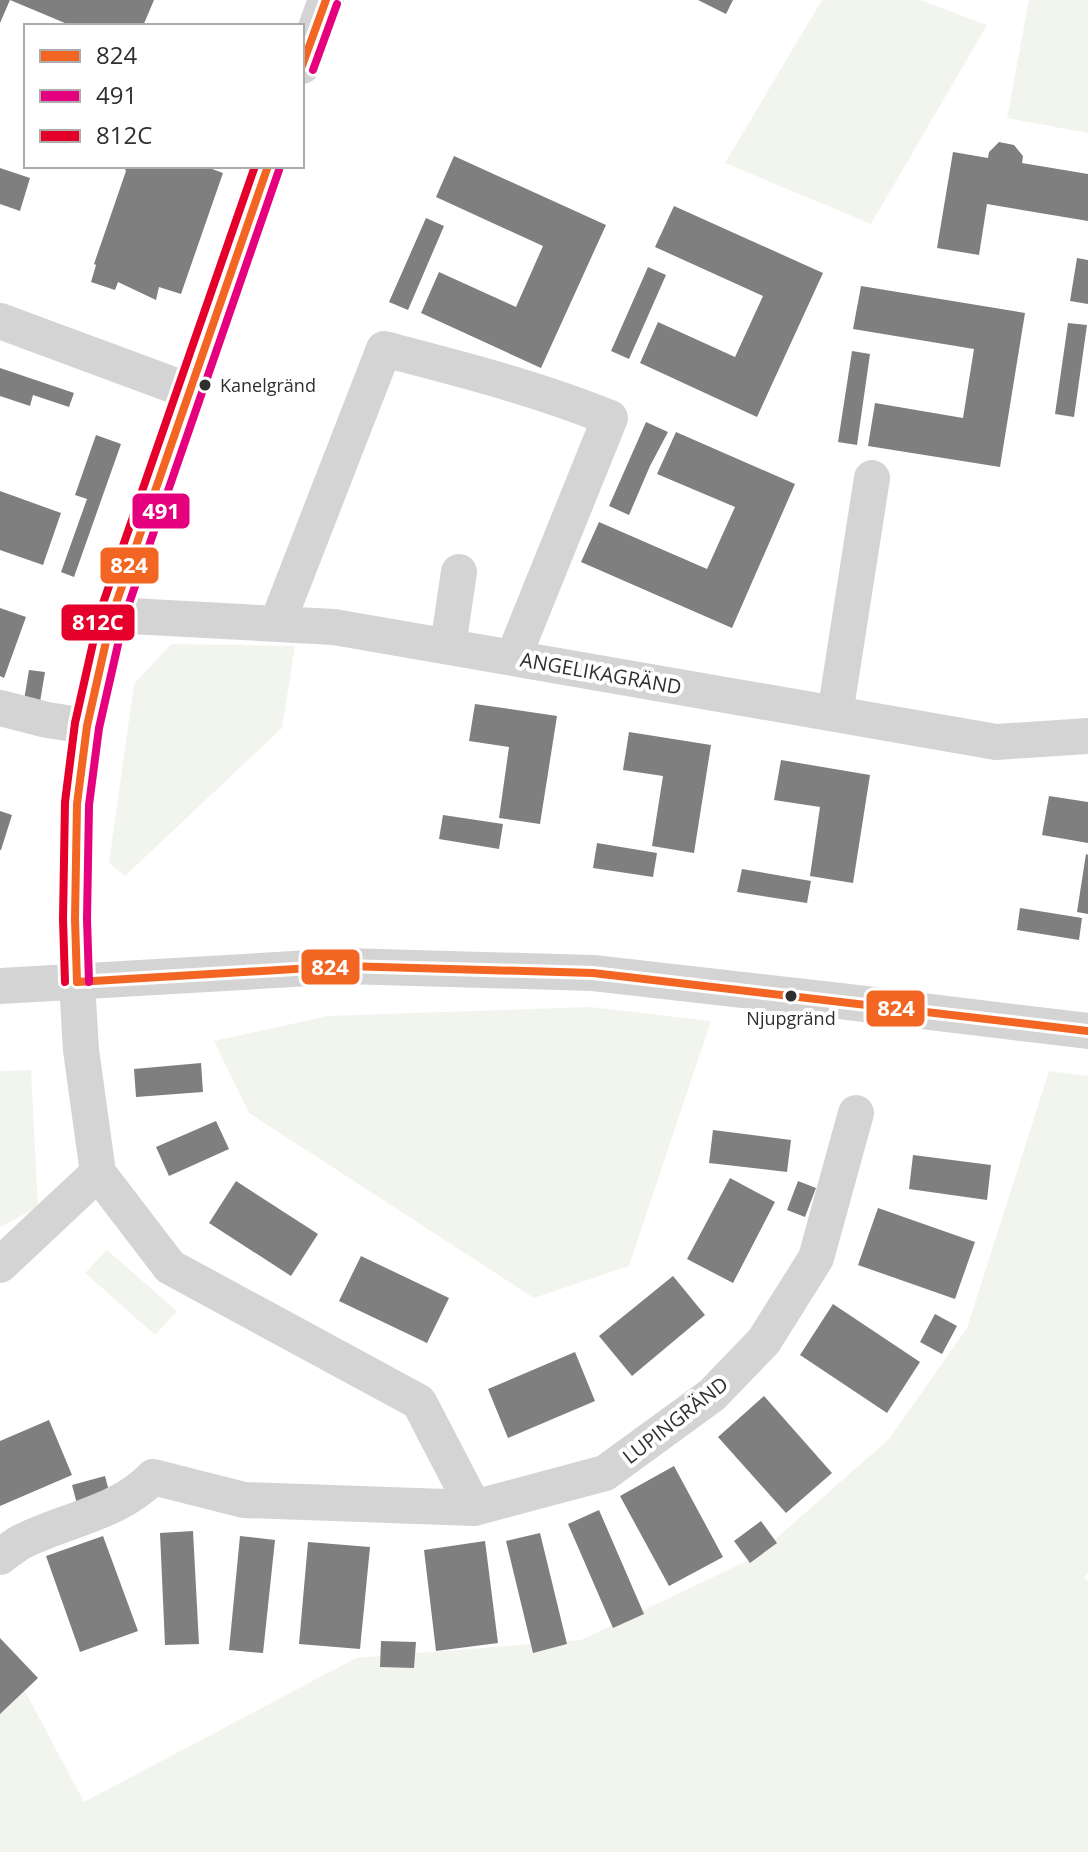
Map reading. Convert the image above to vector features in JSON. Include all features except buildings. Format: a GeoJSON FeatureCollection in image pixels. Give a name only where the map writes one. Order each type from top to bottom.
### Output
{"type":"FeatureCollection","features":[{"type":"Feature","properties":{"kind":"street"},"geometry":{"type":"LineString","coordinates":[[304,60],[326,0]]}},
{"type":"Feature","properties":{"kind":"street"},"geometry":{"type":"LineString","coordinates":[[267,168],[112,615],[87,726],[77,804],[75,919],[81,1050],[98,1173],[170,1267],[419,1402],[474,1508]]}},
{"type":"Feature","properties":{"kind":"street"},"geometry":{"type":"LineString","coordinates":[[0,321],[189,391]]}},
{"type":"Feature","properties":{"kind":"street"},"geometry":{"type":"LineString","coordinates":[[277,624],[384,349],[507,381],[610,418],[513,658]]}},
{"type":"Feature","properties":{"kind":"street"},"geometry":{"type":"LineString","coordinates":[[835,714],[872,478]]}},
{"type":"Feature","properties":{"kind":"street"},"geometry":{"type":"LineString","coordinates":[[448,646],[459,572]]}},
{"type":"Feature","properties":{"kind":"street","name":"ANGELIKAGRÄND"},"geometry":{"type":"LineString","coordinates":[[112,615],[334,627],[996,742],[1088,736]]}},
{"type":"Feature","properties":{"kind":"street"},"geometry":{"type":"LineString","coordinates":[[0,708],[87,726]]}},
{"type":"Feature","properties":{"kind":"street"},"geometry":{"type":"LineString","coordinates":[[0,986],[345,966],[593,973],[1088,1031]]}},
{"type":"Feature","properties":{"kind":"street","name":"LUPINGRÄND"},"geometry":{"type":"LineString","coordinates":[[0,1557],[21,1542],[140,1490],[153,1477],[244,1500],[474,1508],[605,1473],[712,1395],[764,1341],[816,1258],[856,1113]]}},
{"type":"Feature","properties":{"kind":"street"},"geometry":{"type":"LineString","coordinates":[[0,1265],[98,1173]]}},
{"type":"Feature","properties":{"kind":"shaded area"},"geometry":{"type":"Polygon","coordinates":[[[822,0],[920,0],[987,25],[871,224],[725,163],[822,0]]]}},
{"type":"Feature","properties":{"kind":"shaded area"},"geometry":{"type":"Polygon","coordinates":[[[1029,0],[1088,0],[1088,133],[1007,118],[1029,0]]]}},
{"type":"Feature","properties":{"kind":"shaded area"},"geometry":{"type":"Polygon","coordinates":[[[171,644],[295,646],[282,728],[125,876],[109,863],[134,684],[171,644]]]}},
{"type":"Feature","properties":{"kind":"shaded area"},"geometry":{"type":"Polygon","coordinates":[[[590,1007],[711,1021],[629,1266],[534,1298],[249,1113],[214,1041],[328,1016],[590,1007]]]}},
{"type":"Feature","properties":{"kind":"shaded area"},"geometry":{"type":"Polygon","coordinates":[[[31,1070],[38,1207],[0,1227],[0,1071],[31,1070]]]}},
{"type":"Feature","properties":{"kind":"shaded area"},"geometry":{"type":"Polygon","coordinates":[[[1049,1071],[1088,1076],[1088,1572],[1084,1578],[1088,1581],[1088,1852],[0,1852],[0,1644],[84,1802],[356,1658],[581,1640],[755,1557],[889,1439],[967,1328],[1049,1071]]]}},
{"type":"Feature","properties":{"kind":"shaded area"},"geometry":{"type":"Polygon","coordinates":[[[107,1250],[177,1311],[155,1335],[85,1273],[107,1250]]]}},
{"type":"Feature","properties":{"kind":"transit line","name":"824"},"geometry":{"type":"LineString","coordinates":[[304,60],[326,0]]}},
{"type":"Feature","properties":{"kind":"transit line","name":"491"},"geometry":{"type":"LineString","coordinates":[[313,70],[337,4]]}},
{"type":"Feature","properties":{"kind":"transit line","name":"812C"},"geometry":{"type":"LineString","coordinates":[[65,982],[65,802],[75,723],[100,612],[254,168]]}},
{"type":"Feature","properties":{"kind":"transit line","name":"824"},"geometry":{"type":"LineString","coordinates":[[77,982],[77,804],[87,726],[112,615],[267,168]]}},
{"type":"Feature","properties":{"kind":"transit line","name":"491"},"geometry":{"type":"LineString","coordinates":[[89,982],[89,805],[99,728],[124,618],[279,170]]}},
{"type":"Feature","properties":{"kind":"transit line","name":"824"},"geometry":{"type":"LineString","coordinates":[[77,982],[345,966],[593,973],[1088,1031]]}},
{"type":"Feature","properties":{"kind":"place","name":"Kanelgränd"},"geometry":{"type":"Point","coordinates":[205,385]}},
{"type":"Feature","properties":{"kind":"place","name":"Njupgränd"},"geometry":{"type":"Point","coordinates":[791,996]}}]}
